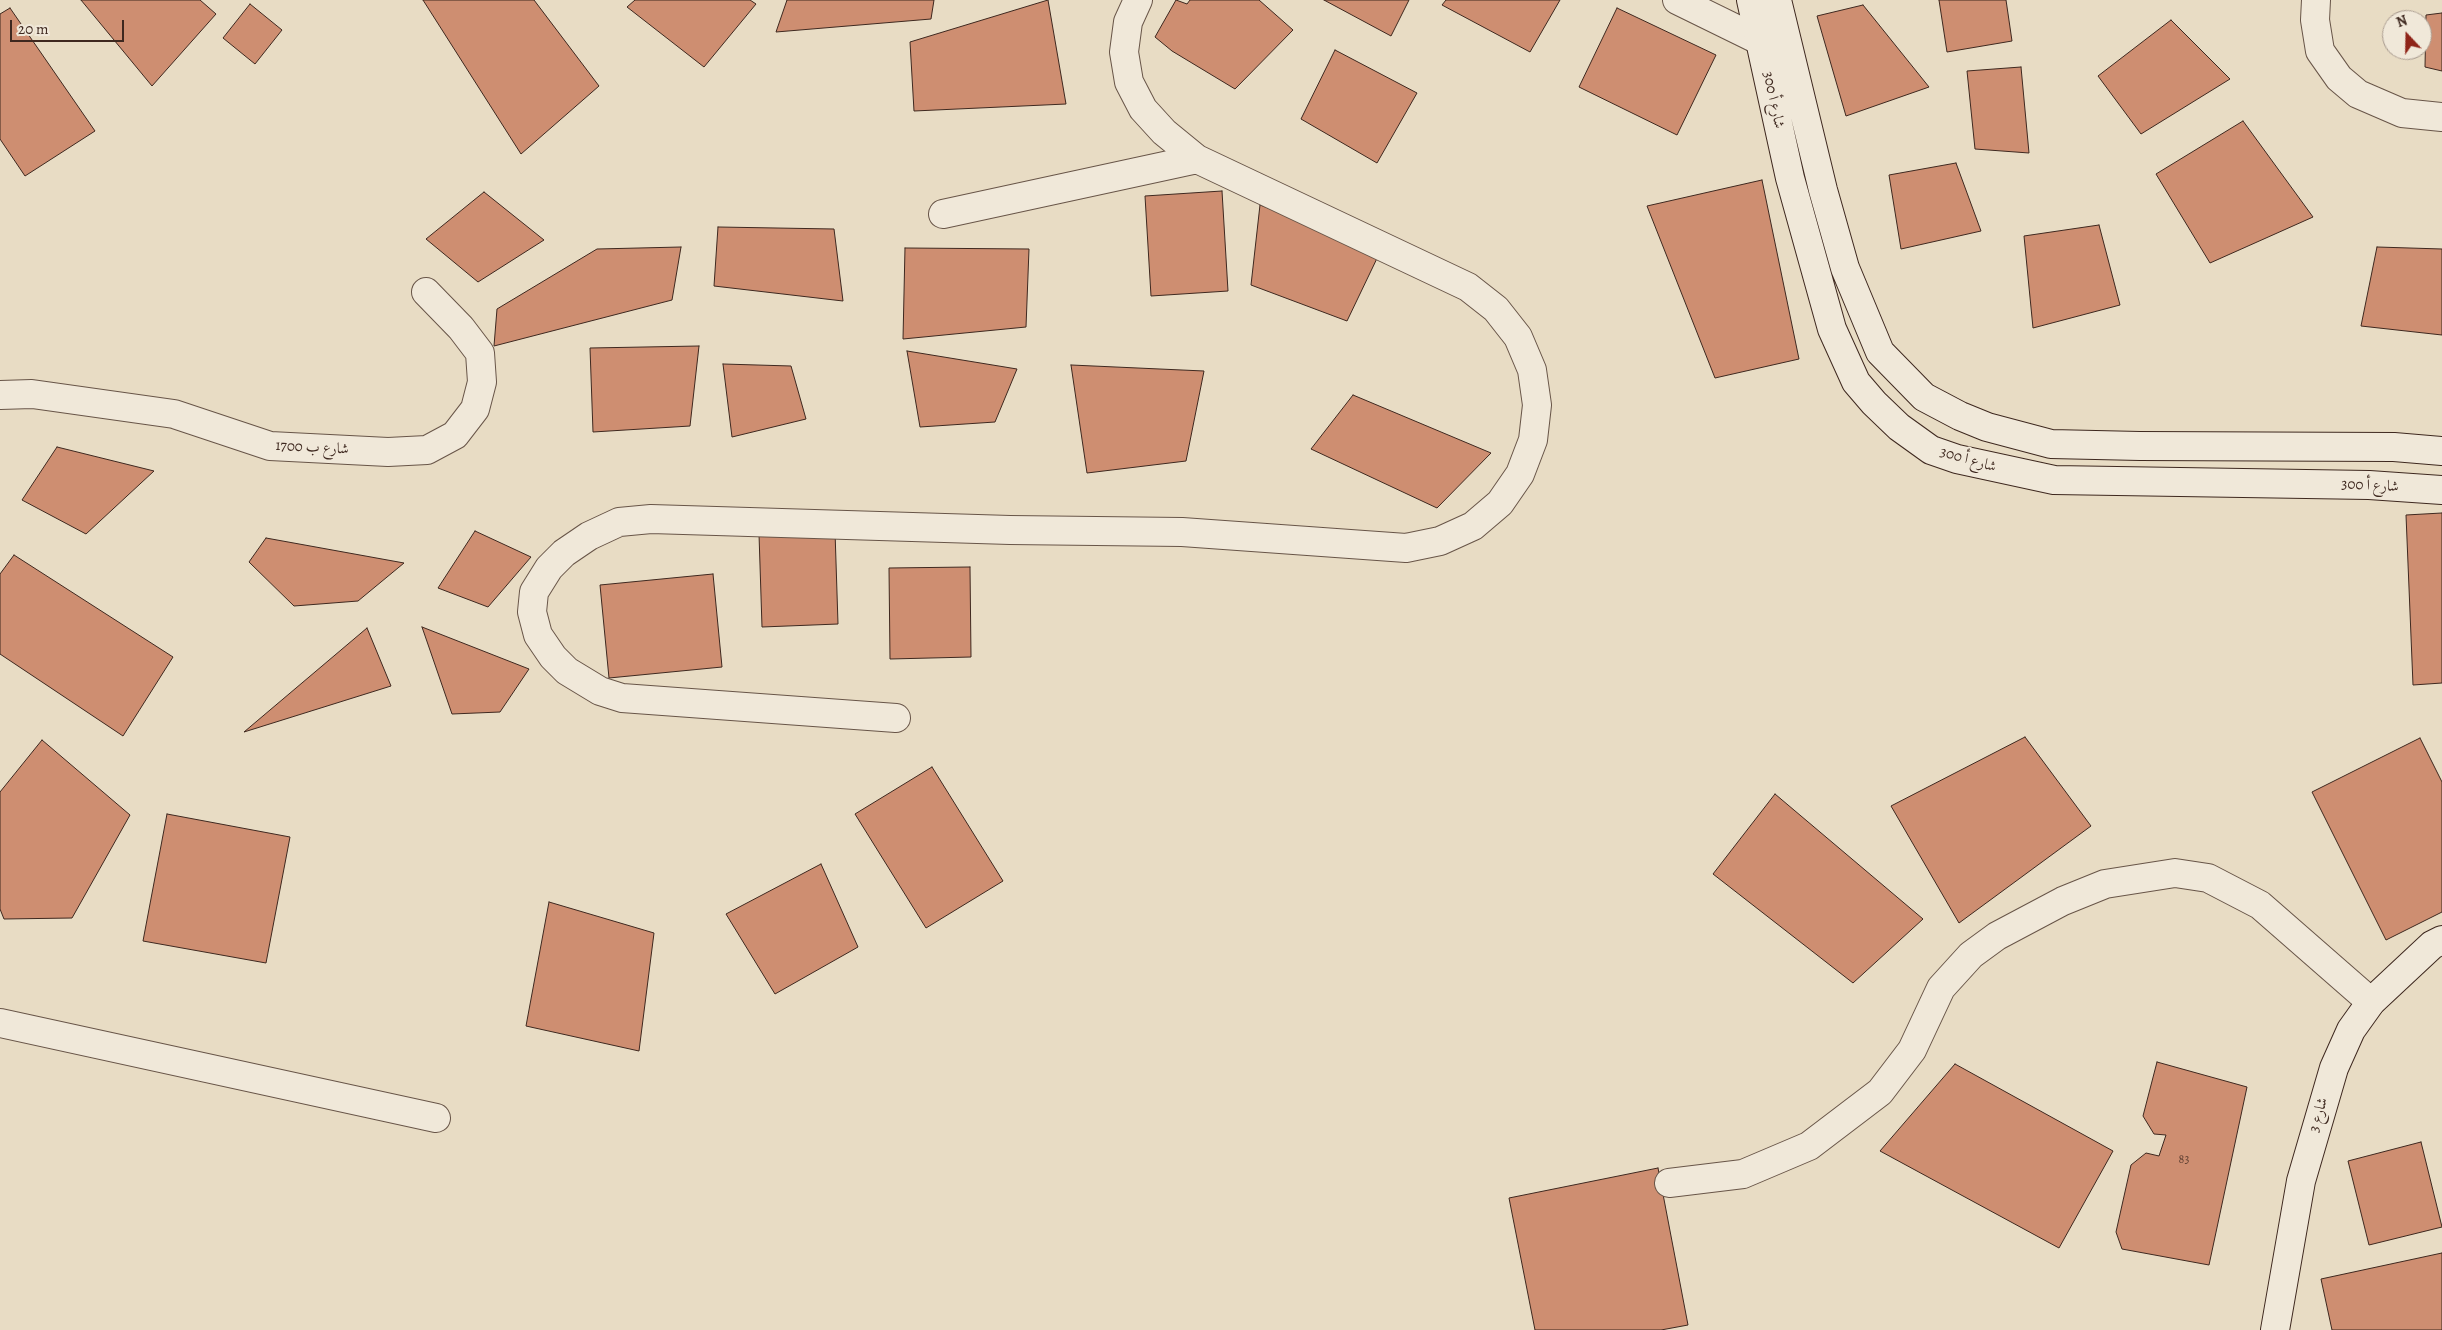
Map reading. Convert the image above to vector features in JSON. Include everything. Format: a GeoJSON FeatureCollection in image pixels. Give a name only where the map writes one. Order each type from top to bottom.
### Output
{"type":"FeatureCollection","features":[{"type":"Feature","properties":{"kind":"street"},"geometry":{"type":"LineString","coordinates":[[896,718],[622,698],[608,694],[574,675],[553,657],[538,635],[532,612],[534,592],[549,568],[564,553],[588,536],[618,522],[651,518],[1000,530],[1182,532],[1406,548],[1440,541],[1473,526],[1500,503],[1520,474],[1533,440],[1537,405],[1532,370],[1518,337],[1496,309],[1468,287],[1197,159],[1164,132],[1143,109],[1129,82],[1124,52],[1128,22],[1138,0]]}},
{"type":"Feature","properties":{"kind":"street"},"geometry":{"type":"LineString","coordinates":[[1678,0],[1789,55]]}},
{"type":"Feature","properties":{"kind":"street","name":"شارع أ 300"},"geometry":{"type":"LineString","coordinates":[[1751,0],[1790,178],[1832,329],[1856,382],[1899,427],[1932,450],[1957,459],[2054,480],[2369,485],[2442,490]]}},
{"type":"Feature","properties":{"kind":"street","name":"شارع أ 300"},"geometry":{"type":"LineString","coordinates":[[1777,0],[1789,55],[1845,268],[1880,352],[1924,396],[1987,427],[2050,444],[2394,447],[2442,451]]}},
{"type":"Feature","properties":{"kind":"street"},"geometry":{"type":"LineString","coordinates":[[2316,0],[2314,20],[2320,51],[2339,78],[2358,94],[2402,113],[2442,117]]}},
{"type":"Feature","properties":{"kind":"street"},"geometry":{"type":"LineString","coordinates":[[943,214],[1197,159]]}},
{"type":"Feature","properties":{"kind":"street","name":"شارع ب 1700"},"geometry":{"type":"LineString","coordinates":[[0,395],[32,394],[174,414],[270,446],[388,452],[427,450],[456,435],[475,409],[482,382],[480,353],[461,328],[426,292]]}},
{"type":"Feature","properties":{"kind":"street"},"geometry":{"type":"LineString","coordinates":[[2140,446],[2141,481]]}},
{"type":"Feature","properties":{"kind":"street"},"geometry":{"type":"LineString","coordinates":[[1669,1183],[1743,1174],[1809,1146],[1880,1092],[1912,1050],[1941,988],[1971,955],[1997,936],[2063,901],[2105,884],[2175,873],[2208,878],[2260,905],[2372,1002]]}},
{"type":"Feature","properties":{"kind":"street","name":"شارع 3"},"geometry":{"type":"LineString","coordinates":[[2275,1330],[2301,1180],[2334,1068],[2351,1030],[2372,1002],[2432,945],[2442,940]]}},
{"type":"Feature","properties":{"kind":"street"},"geometry":{"type":"LineString","coordinates":[[0,1023],[436,1118]]}},
{"type":"Feature","properties":{"kind":"building"},"geometry":{"type":"Polygon","coordinates":[[[81,0],[200,0],[216,14],[152,86],[81,0]]]}},
{"type":"Feature","properties":{"kind":"building"},"geometry":{"type":"Polygon","coordinates":[[[423,0],[534,0],[599,86],[521,154],[423,0]]]}},
{"type":"Feature","properties":{"kind":"building"},"geometry":{"type":"Polygon","coordinates":[[[635,0],[750,0],[756,4],[704,67],[627,7],[635,0]]]}},
{"type":"Feature","properties":{"kind":"building"},"geometry":{"type":"Polygon","coordinates":[[[787,0],[934,0],[931,19],[776,32],[787,0]]]}},
{"type":"Feature","properties":{"kind":"building"},"geometry":{"type":"Polygon","coordinates":[[[1048,0],[1066,104],[914,111],[910,42],[1048,0]]]}},
{"type":"Feature","properties":{"kind":"building"},"geometry":{"type":"Polygon","coordinates":[[[1176,0],[1187,4],[1190,0],[1259,0],[1293,30],[1235,89],[1172,51],[1155,37],[1176,0]]]}},
{"type":"Feature","properties":{"kind":"building"},"geometry":{"type":"Polygon","coordinates":[[[1324,0],[1409,0],[1391,36],[1324,0]]]}},
{"type":"Feature","properties":{"kind":"building"},"geometry":{"type":"Polygon","coordinates":[[[1446,0],[1560,0],[1530,52],[1442,5],[1446,0]]]}},
{"type":"Feature","properties":{"kind":"building"},"geometry":{"type":"Polygon","coordinates":[[[1939,0],[2006,0],[2012,41],[1947,52],[1939,0]]]}},
{"type":"Feature","properties":{"kind":"building"},"geometry":{"type":"Polygon","coordinates":[[[250,4],[282,30],[255,64],[223,38],[250,4]]]}},
{"type":"Feature","properties":{"kind":"building"},"geometry":{"type":"Polygon","coordinates":[[[1863,5],[1929,87],[1846,116],[1817,16],[1863,5]]]}},
{"type":"Feature","properties":{"kind":"building"},"geometry":{"type":"Polygon","coordinates":[[[10,8],[95,131],[25,176],[0,139],[0,14],[10,8]]]}},
{"type":"Feature","properties":{"kind":"building"},"geometry":{"type":"Polygon","coordinates":[[[1617,8],[1716,55],[1677,135],[1579,87],[1617,8]]]}},
{"type":"Feature","properties":{"kind":"building"},"geometry":{"type":"Polygon","coordinates":[[[2442,13],[2442,71],[2425,67],[2425,60],[2432,60],[2432,14],[2442,13]]]}},
{"type":"Feature","properties":{"kind":"building"},"geometry":{"type":"Polygon","coordinates":[[[2171,20],[2230,79],[2141,134],[2098,76],[2171,20]]]}},
{"type":"Feature","properties":{"kind":"building"},"geometry":{"type":"Polygon","coordinates":[[[1335,50],[1417,93],[1377,163],[1301,119],[1335,50]]]}},
{"type":"Feature","properties":{"kind":"building"},"geometry":{"type":"Polygon","coordinates":[[[2021,67],[2029,153],[1975,149],[1967,71],[2021,67]]]}},
{"type":"Feature","properties":{"kind":"building"},"geometry":{"type":"Polygon","coordinates":[[[2243,121],[2313,217],[2210,263],[2156,174],[2243,121]]]}},
{"type":"Feature","properties":{"kind":"building"},"geometry":{"type":"Polygon","coordinates":[[[1956,163],[1981,231],[1901,249],[1889,175],[1956,163]]]}},
{"type":"Feature","properties":{"kind":"building"},"geometry":{"type":"Polygon","coordinates":[[[1762,180],[1799,359],[1715,378],[1647,206],[1762,180]]]}},
{"type":"Feature","properties":{"kind":"building"},"geometry":{"type":"Polygon","coordinates":[[[1222,191],[1228,291],[1151,296],[1145,196],[1222,191]]]}},
{"type":"Feature","properties":{"kind":"building"},"geometry":{"type":"Polygon","coordinates":[[[484,192],[544,240],[478,282],[426,239],[484,192]]]}},
{"type":"Feature","properties":{"kind":"building"},"geometry":{"type":"Polygon","coordinates":[[[1260,205],[1381,250],[1347,321],[1251,285],[1260,205]]]}},
{"type":"Feature","properties":{"kind":"building"},"geometry":{"type":"Polygon","coordinates":[[[2099,225],[2120,305],[2033,328],[2024,236],[2099,225]]]}},
{"type":"Feature","properties":{"kind":"building"},"geometry":{"type":"Polygon","coordinates":[[[718,227],[834,229],[843,301],[714,286],[718,227]]]}},
{"type":"Feature","properties":{"kind":"building"},"geometry":{"type":"Polygon","coordinates":[[[681,247],[672,300],[494,346],[497,309],[597,249],[681,247]]]}},
{"type":"Feature","properties":{"kind":"building"},"geometry":{"type":"Polygon","coordinates":[[[2377,247],[2442,249],[2442,335],[2361,326],[2377,247]]]}},
{"type":"Feature","properties":{"kind":"building"},"geometry":{"type":"Polygon","coordinates":[[[905,248],[1029,249],[1026,327],[903,339],[905,248]]]}},
{"type":"Feature","properties":{"kind":"building"},"geometry":{"type":"Polygon","coordinates":[[[699,346],[690,426],[593,432],[590,348],[699,346]]]}},
{"type":"Feature","properties":{"kind":"building"},"geometry":{"type":"Polygon","coordinates":[[[907,351],[1017,369],[995,422],[920,427],[907,351]]]}},
{"type":"Feature","properties":{"kind":"building"},"geometry":{"type":"Polygon","coordinates":[[[723,364],[791,366],[806,419],[732,437],[723,364]]]}},
{"type":"Feature","properties":{"kind":"building"},"geometry":{"type":"Polygon","coordinates":[[[1071,365],[1204,371],[1186,461],[1087,473],[1071,365]]]}},
{"type":"Feature","properties":{"kind":"building"},"geometry":{"type":"Polygon","coordinates":[[[1353,395],[1491,453],[1437,508],[1311,449],[1353,395]]]}},
{"type":"Feature","properties":{"kind":"building"},"geometry":{"type":"Polygon","coordinates":[[[57,447],[154,471],[86,534],[22,500],[57,447]]]}},
{"type":"Feature","properties":{"kind":"building"},"geometry":{"type":"Polygon","coordinates":[[[2442,513],[2442,683],[2413,685],[2406,515],[2442,513]]]}},
{"type":"Feature","properties":{"kind":"building"},"geometry":{"type":"Polygon","coordinates":[[[475,531],[531,557],[488,607],[438,588],[475,531]]]}},
{"type":"Feature","properties":{"kind":"building"},"geometry":{"type":"Polygon","coordinates":[[[835,531],[838,624],[762,627],[759,534],[835,531]]]}},
{"type":"Feature","properties":{"kind":"building"},"geometry":{"type":"Polygon","coordinates":[[[266,538],[404,563],[358,601],[294,606],[249,562],[266,538]]]}},
{"type":"Feature","properties":{"kind":"building"},"geometry":{"type":"Polygon","coordinates":[[[14,555],[173,657],[123,736],[0,654],[0,574],[14,555]]]}},
{"type":"Feature","properties":{"kind":"building"},"geometry":{"type":"Polygon","coordinates":[[[970,567],[971,657],[890,659],[889,568],[970,567]]]}},
{"type":"Feature","properties":{"kind":"building"},"geometry":{"type":"Polygon","coordinates":[[[713,574],[722,667],[609,678],[600,585],[713,574]]]}},
{"type":"Feature","properties":{"kind":"building"},"geometry":{"type":"Polygon","coordinates":[[[422,627],[529,669],[500,712],[452,714],[422,627]]]}},
{"type":"Feature","properties":{"kind":"building"},"geometry":{"type":"Polygon","coordinates":[[[367,628],[391,686],[244,732],[367,628]]]}},
{"type":"Feature","properties":{"kind":"building"},"geometry":{"type":"Polygon","coordinates":[[[2025,737],[2091,826],[1959,923],[1891,806],[2025,737]]]}},
{"type":"Feature","properties":{"kind":"building"},"geometry":{"type":"Polygon","coordinates":[[[2420,738],[2442,782],[2442,912],[2386,940],[2312,792],[2420,738]]]}},
{"type":"Feature","properties":{"kind":"building"},"geometry":{"type":"Polygon","coordinates":[[[42,740],[130,815],[72,918],[4,919],[0,909],[0,792],[42,740]]]}},
{"type":"Feature","properties":{"kind":"building"},"geometry":{"type":"Polygon","coordinates":[[[932,767],[1003,881],[926,928],[855,814],[932,767]]]}},
{"type":"Feature","properties":{"kind":"building"},"geometry":{"type":"Polygon","coordinates":[[[1775,794],[1923,919],[1853,983],[1713,874],[1775,794]]]}},
{"type":"Feature","properties":{"kind":"building"},"geometry":{"type":"Polygon","coordinates":[[[167,814],[290,837],[266,963],[143,941],[167,814]]]}},
{"type":"Feature","properties":{"kind":"building"},"geometry":{"type":"Polygon","coordinates":[[[821,864],[858,947],[775,994],[726,914],[821,864]]]}},
{"type":"Feature","properties":{"kind":"building"},"geometry":{"type":"Polygon","coordinates":[[[549,902],[654,933],[639,1051],[526,1026],[549,902]]]}},
{"type":"Feature","properties":{"kind":"building"},"geometry":{"type":"Polygon","coordinates":[[[2157,1062],[2247,1087],[2209,1265],[2122,1249],[2116,1232],[2131,1165],[2146,1153],[2159,1156],[2166,1135],[2154,1134],[2143,1116],[2157,1062]]]}},
{"type":"Feature","properties":{"kind":"building"},"geometry":{"type":"Polygon","coordinates":[[[1955,1064],[2113,1151],[2059,1248],[1880,1151],[1955,1064]]]}},
{"type":"Feature","properties":{"kind":"building"},"geometry":{"type":"Polygon","coordinates":[[[2421,1142],[2442,1227],[2369,1245],[2348,1161],[2421,1142]]]}},
{"type":"Feature","properties":{"kind":"building"},"geometry":{"type":"Polygon","coordinates":[[[1658,1168],[1688,1325],[1661,1330],[1535,1330],[1509,1198],[1658,1168]]]}},
{"type":"Feature","properties":{"kind":"building"},"geometry":{"type":"Polygon","coordinates":[[[2442,1253],[2442,1330],[2332,1330],[2321,1279],[2442,1253]]]}}]}
